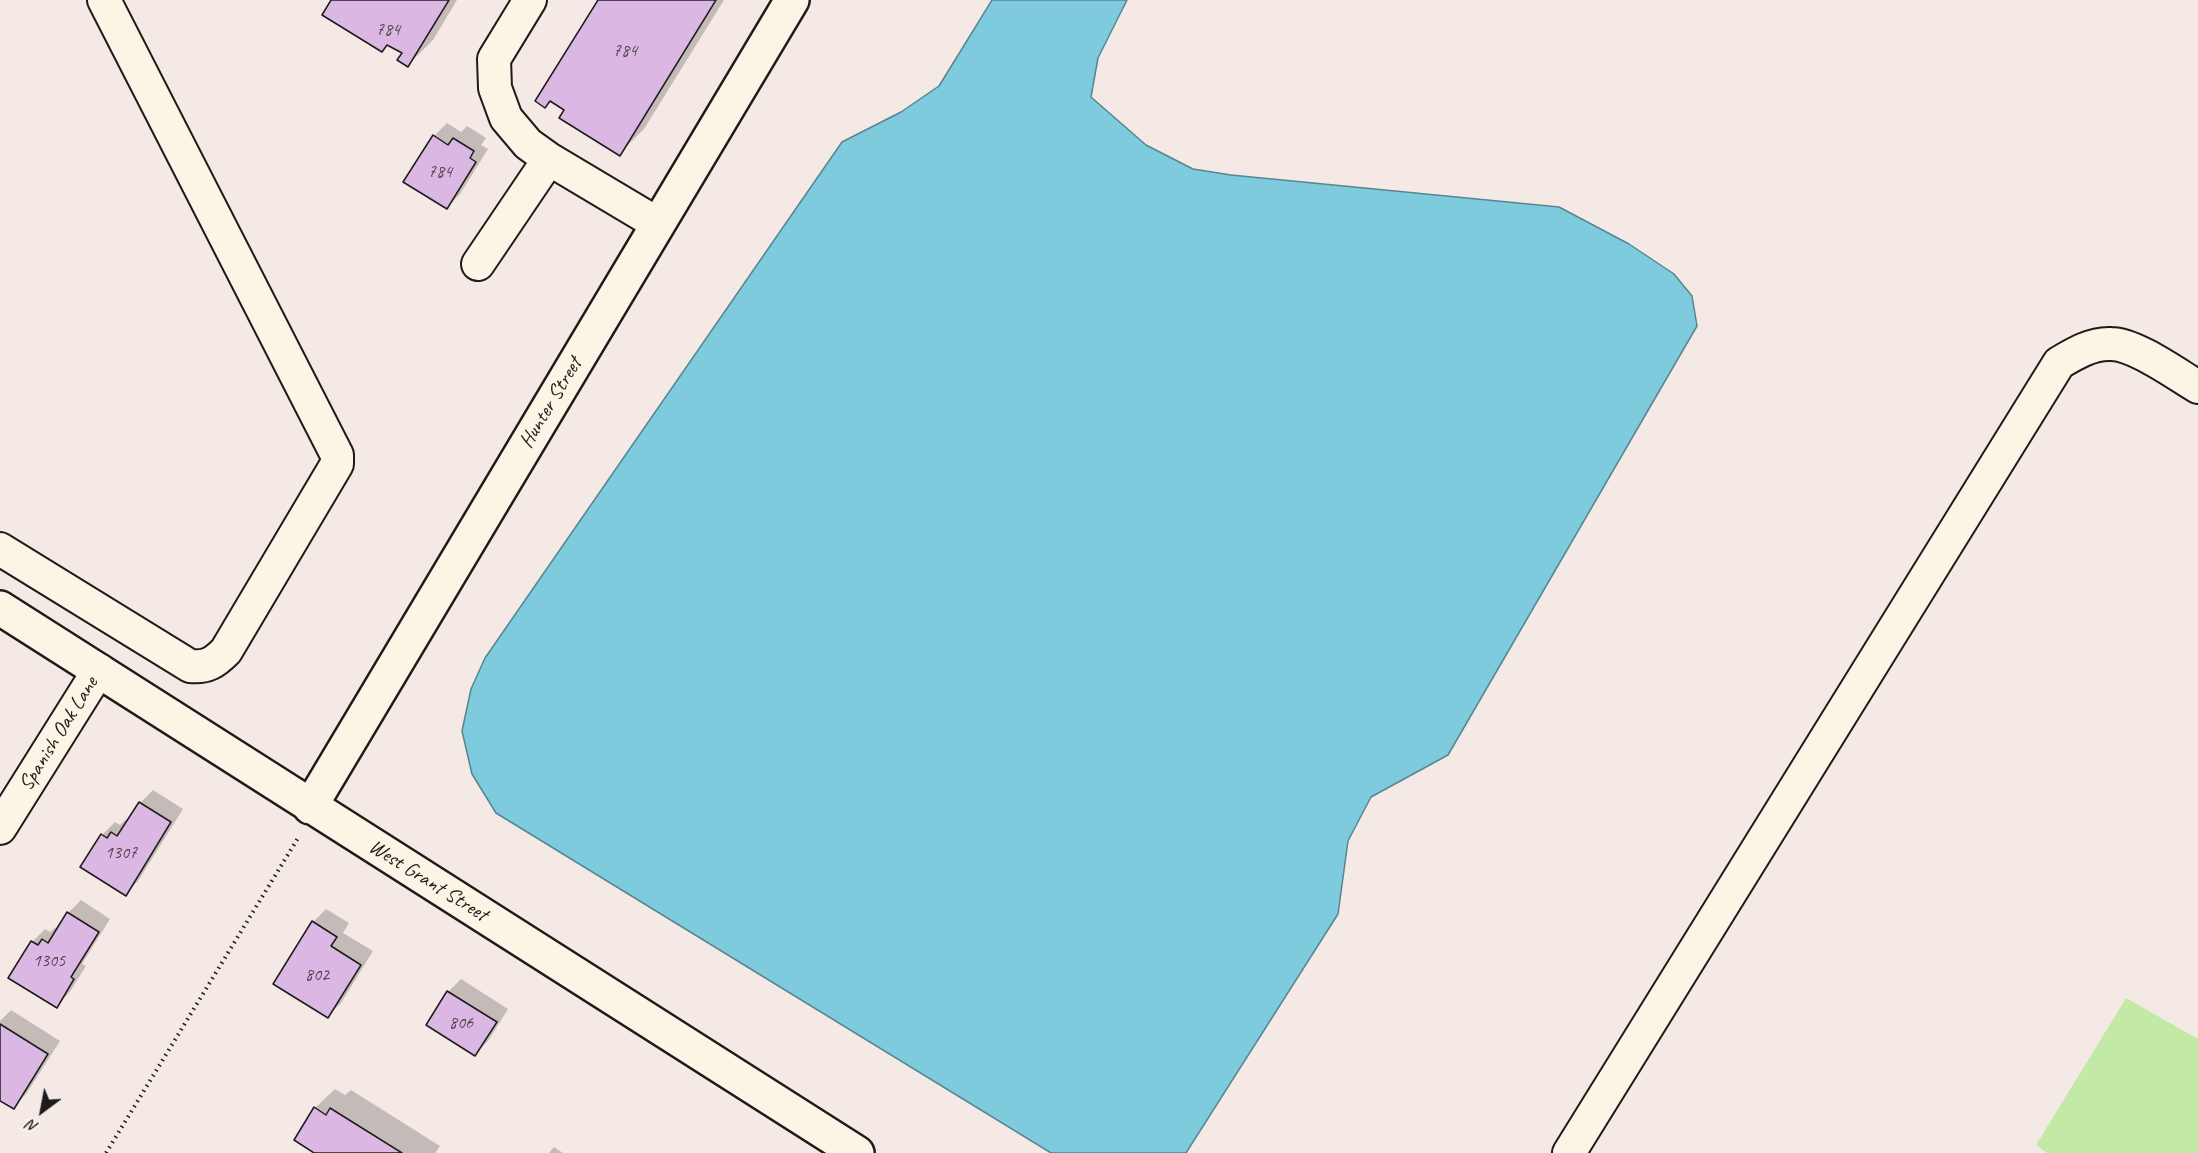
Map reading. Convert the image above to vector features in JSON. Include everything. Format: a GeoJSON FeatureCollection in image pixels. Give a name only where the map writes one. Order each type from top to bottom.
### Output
{"type":"FeatureCollection","features":[{"type":"Feature","properties":{"kind":"street"},"geometry":{"type":"LineString","coordinates":[[0,549],[190,666],[201,668],[213,663],[226,651],[337,464],[337,455],[104,0]]}},
{"type":"Feature","properties":{"kind":"street"},"geometry":{"type":"LineString","coordinates":[[530,0],[494,59],[495,88],[506,118],[528,144],[549,159],[658,224]]}},
{"type":"Feature","properties":{"kind":"street","name":"Hunter Street"},"geometry":{"type":"LineString","coordinates":[[305,820],[792,0]]}},
{"type":"Feature","properties":{"kind":"street"},"geometry":{"type":"LineString","coordinates":[[478,264],[549,159]]}},
{"type":"Feature","properties":{"kind":"street"},"geometry":{"type":"LineString","coordinates":[[1569,1153],[2059,363],[2080,350],[2111,344],[2145,354],[2198,387]]}},
{"type":"Feature","properties":{"kind":"street","name":"West Grant Street"},"geometry":{"type":"LineString","coordinates":[[0,608],[99,670],[305,820],[843,1149]]}},
{"type":"Feature","properties":{"kind":"street","name":"Spanish Oak Lane"},"geometry":{"type":"LineString","coordinates":[[0,828],[99,670]]}},
{"type":"Feature","properties":{"kind":"path"},"geometry":{"type":"LineString","coordinates":[[106,1153],[305,820]]}},
{"type":"Feature","properties":{"kind":"green space"},"geometry":{"type":"Polygon","coordinates":[[[2126,998],[2198,1039],[2198,1153],[2047,1153],[2036,1145],[2126,998]]]}},
{"type":"Feature","properties":{"kind":"water"},"geometry":{"type":"Polygon","coordinates":[[[992,0],[1127,0],[1098,58],[1091,97],[1146,145],[1193,169],[1231,175],[1559,207],[1629,244],[1674,274],[1692,296],[1697,326],[1448,755],[1371,797],[1348,841],[1338,914],[1186,1153],[1051,1153],[496,813],[472,774],[462,731],[471,689],[485,658],[842,142],[901,112],[939,86],[992,0]]]}},
{"type":"Feature","properties":{"kind":"building"},"geometry":{"type":"Polygon","coordinates":[[[331,0],[449,0],[408,67],[397,60],[402,53],[387,45],[382,52],[322,15],[331,0]]]}},
{"type":"Feature","properties":{"kind":"building"},"geometry":{"type":"Polygon","coordinates":[[[598,0],[716,0],[620,156],[559,118],[564,110],[550,101],[545,108],[535,101],[598,0]]]}},
{"type":"Feature","properties":{"kind":"building"},"geometry":{"type":"Polygon","coordinates":[[[433,135],[448,145],[453,138],[474,151],[470,158],[476,162],[447,209],[403,182],[433,135]]]}},
{"type":"Feature","properties":{"kind":"building"},"geometry":{"type":"Polygon","coordinates":[[[139,802],[171,822],[126,896],[80,867],[101,834],[107,838],[111,832],[117,836],[139,802]]]}},
{"type":"Feature","properties":{"kind":"building"},"geometry":{"type":"Polygon","coordinates":[[[67,912],[99,932],[71,977],[74,979],[57,1008],[8,978],[31,941],[38,945],[42,939],[48,943],[67,912]]]}},
{"type":"Feature","properties":{"kind":"building"},"geometry":{"type":"Polygon","coordinates":[[[312,921],[337,937],[331,946],[361,965],[328,1018],[273,984],[312,921]]]}},
{"type":"Feature","properties":{"kind":"building"},"geometry":{"type":"Polygon","coordinates":[[[447,991],[497,1022],[475,1056],[426,1025],[447,991]]]}},
{"type":"Feature","properties":{"kind":"building"},"geometry":{"type":"Polygon","coordinates":[[[0,1024],[48,1054],[14,1109],[0,1101],[0,1024]]]}},
{"type":"Feature","properties":{"kind":"building"},"geometry":{"type":"Polygon","coordinates":[[[314,1107],[326,1115],[330,1108],[402,1153],[314,1153],[294,1140],[314,1107]]]}}]}
